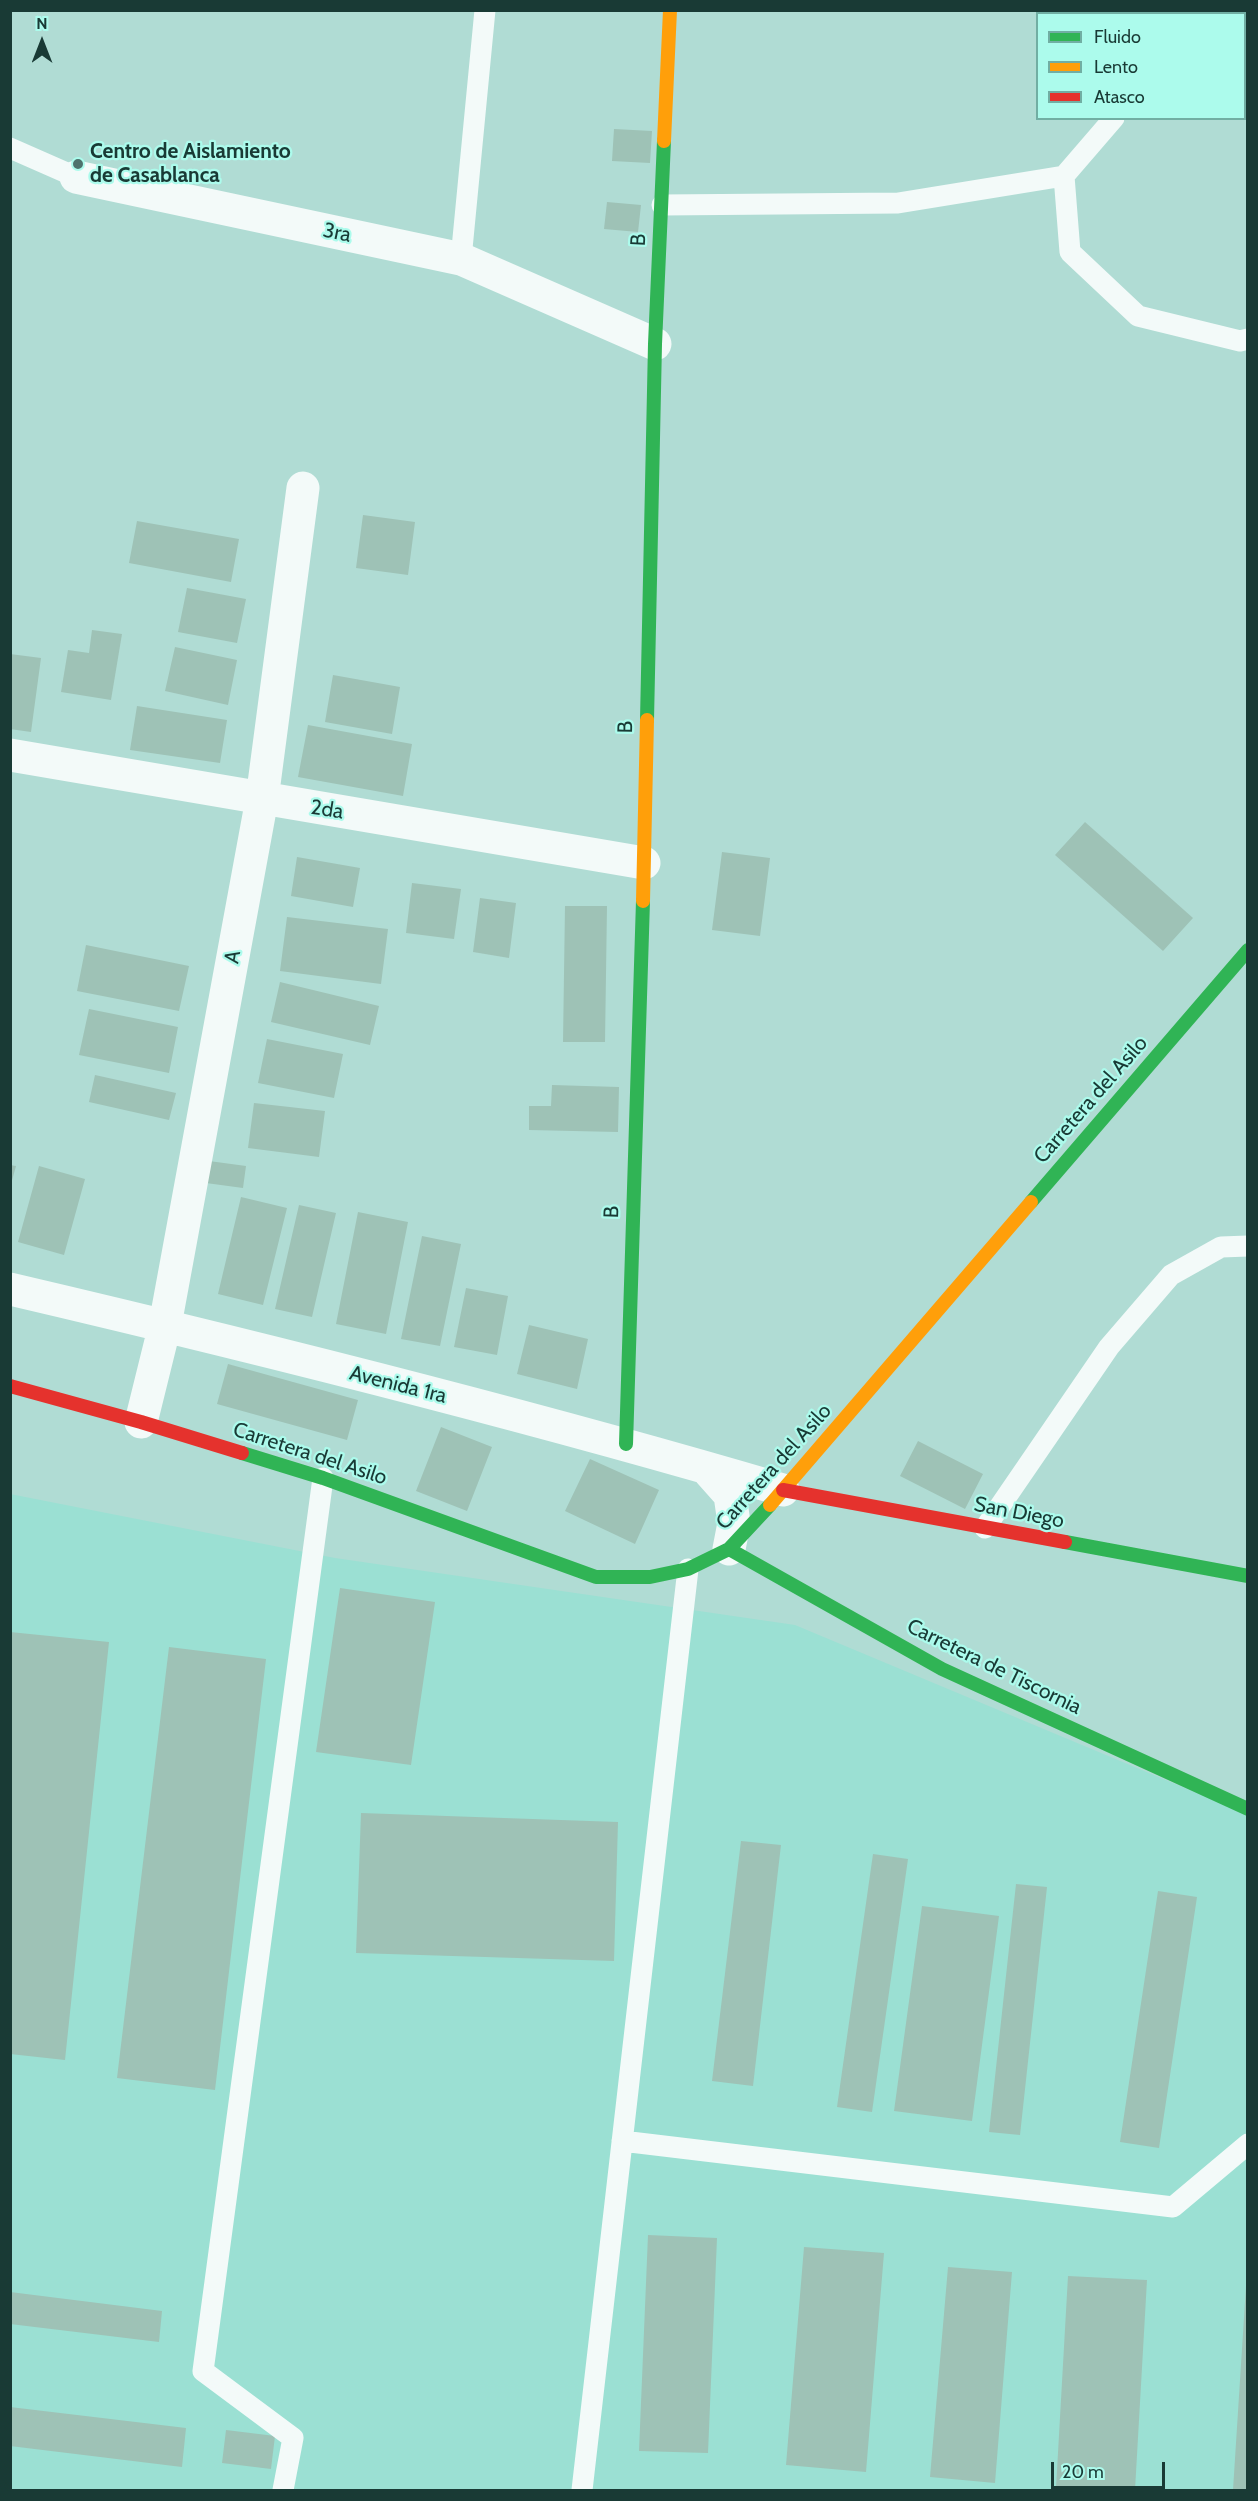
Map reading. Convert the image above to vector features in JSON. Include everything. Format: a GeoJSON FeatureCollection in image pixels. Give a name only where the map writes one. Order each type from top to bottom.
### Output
{"type":"FeatureCollection","features":[{"type":"Feature","properties":{"kind":"street","name":"B"},"geometry":{"type":"LineString","coordinates":[[626,1444],[644,863],[655,344],[670,10]]}},
{"type":"Feature","properties":{"kind":"street","name":"3ra"},"geometry":{"type":"LineString","coordinates":[[76,177],[461,259],[655,344]]}},
{"type":"Feature","properties":{"kind":"street","name":"A"},"geometry":{"type":"LineString","coordinates":[[141,1422],[165,1325],[262,799],[303,488]]}},
{"type":"Feature","properties":{"kind":"street","name":"2da"},"geometry":{"type":"LineString","coordinates":[[10,755],[644,863]]}},
{"type":"Feature","properties":{"kind":"street","name":"Carretera del Asilo"},"geometry":{"type":"LineString","coordinates":[[10,1386],[141,1422],[323,1478],[596,1577],[650,1577],[688,1569],[729,1549],[783,1490],[1248,950]]}},
{"type":"Feature","properties":{"kind":"street","name":"Avenida 1ra"},"geometry":{"type":"LineString","coordinates":[[10,1289],[165,1325],[626,1444],[783,1490]]}},
{"type":"Feature","properties":{"kind":"street"},"geometry":{"type":"LineString","coordinates":[[706,1468],[730,1495],[734,1523],[729,1549]]}},
{"type":"Feature","properties":{"kind":"street","name":"San Diego"},"geometry":{"type":"LineString","coordinates":[[783,1490],[1248,1576]]}},
{"type":"Feature","properties":{"kind":"street","name":"Carretera de Tiscornia"},"geometry":{"type":"LineString","coordinates":[[729,1549],[942,1669],[1248,1809]]}},
{"type":"Feature","properties":{"kind":"lane"},"geometry":{"type":"LineString","coordinates":[[461,259],[485,10]]}},
{"type":"Feature","properties":{"kind":"lane"},"geometry":{"type":"LineString","coordinates":[[662,205],[898,203],[1064,176],[1112,120]]}},
{"type":"Feature","properties":{"kind":"lane","name":"3ra"},"geometry":{"type":"LineString","coordinates":[[10,148],[76,177]]}},
{"type":"Feature","properties":{"kind":"lane"},"geometry":{"type":"LineString","coordinates":[[1064,176],[1070,252],[1138,316],[1240,341],[1248,339]]}},
{"type":"Feature","properties":{"kind":"lane"},"geometry":{"type":"LineString","coordinates":[[985,1528],[1109,1347],[1171,1275],[1221,1247],[1248,1246]]}},
{"type":"Feature","properties":{"kind":"lane"},"geometry":{"type":"LineString","coordinates":[[283,2490],[293,2438],[203,2371],[323,1478]]}},
{"type":"Feature","properties":{"kind":"lane"},"geometry":{"type":"LineString","coordinates":[[582,2490],[688,1569]]}},
{"type":"Feature","properties":{"kind":"lane"},"geometry":{"type":"LineString","coordinates":[[622,2141],[1173,2207],[1248,2144]]}},
{"type":"Feature","properties":{"kind":"shaded area"},"geometry":{"type":"Polygon","coordinates":[[[10,1494],[335,1558],[795,1625],[1247,1814],[1247,2490],[11,2490],[10,1494]]]}},
{"type":"Feature","properties":{"kind":"building"},"geometry":{"type":"Polygon","coordinates":[[[614,129],[652,131],[650,163],[612,161],[614,129]]]}},
{"type":"Feature","properties":{"kind":"building"},"geometry":{"type":"Polygon","coordinates":[[[607,202],[641,205],[638,232],[604,229],[607,202]]]}},
{"type":"Feature","properties":{"kind":"building"},"geometry":{"type":"Polygon","coordinates":[[[363,515],[415,522],[408,575],[356,568],[363,515]]]}},
{"type":"Feature","properties":{"kind":"building"},"geometry":{"type":"Polygon","coordinates":[[[137,521],[239,539],[231,582],[129,563],[137,521]]]}},
{"type":"Feature","properties":{"kind":"building"},"geometry":{"type":"Polygon","coordinates":[[[187,588],[246,599],[237,643],[178,632],[187,588]]]}},
{"type":"Feature","properties":{"kind":"building"},"geometry":{"type":"Polygon","coordinates":[[[92,630],[122,634],[111,700],[61,692],[68,650],[89,653],[92,630]]]}},
{"type":"Feature","properties":{"kind":"building"},"geometry":{"type":"Polygon","coordinates":[[[175,647],[237,660],[228,705],[165,691],[175,647]]]}},
{"type":"Feature","properties":{"kind":"building"},"geometry":{"type":"Polygon","coordinates":[[[10,654],[41,658],[31,732],[10,729],[10,654]]]}},
{"type":"Feature","properties":{"kind":"building"},"geometry":{"type":"Polygon","coordinates":[[[333,675],[400,687],[392,734],[325,722],[333,675]]]}},
{"type":"Feature","properties":{"kind":"building"},"geometry":{"type":"Polygon","coordinates":[[[137,706],[227,720],[220,763],[130,750],[137,706]]]}},
{"type":"Feature","properties":{"kind":"building"},"geometry":{"type":"Polygon","coordinates":[[[308,725],[412,744],[403,796],[298,777],[308,725]]]}},
{"type":"Feature","properties":{"kind":"building"},"geometry":{"type":"Polygon","coordinates":[[[1085,822],[1193,918],[1163,951],[1055,855],[1085,822]]]}},
{"type":"Feature","properties":{"kind":"building"},"geometry":{"type":"Polygon","coordinates":[[[722,852],[770,858],[760,936],[712,930],[722,852]]]}},
{"type":"Feature","properties":{"kind":"building"},"geometry":{"type":"Polygon","coordinates":[[[297,857],[360,868],[353,907],[291,896],[297,857]]]}},
{"type":"Feature","properties":{"kind":"building"},"geometry":{"type":"Polygon","coordinates":[[[412,883],[461,889],[454,939],[406,933],[412,883]]]}},
{"type":"Feature","properties":{"kind":"building"},"geometry":{"type":"Polygon","coordinates":[[[480,898],[516,903],[509,958],[473,952],[480,898]]]}},
{"type":"Feature","properties":{"kind":"building"},"geometry":{"type":"Polygon","coordinates":[[[565,906],[607,906],[605,1042],[563,1042],[565,906]]]}},
{"type":"Feature","properties":{"kind":"building"},"geometry":{"type":"Polygon","coordinates":[[[287,917],[388,929],[381,984],[280,971],[287,917]]]}},
{"type":"Feature","properties":{"kind":"building"},"geometry":{"type":"Polygon","coordinates":[[[86,945],[189,966],[179,1011],[77,991],[86,945]]]}},
{"type":"Feature","properties":{"kind":"building"},"geometry":{"type":"Polygon","coordinates":[[[280,982],[379,1006],[370,1045],[271,1022],[280,982]]]}},
{"type":"Feature","properties":{"kind":"building"},"geometry":{"type":"Polygon","coordinates":[[[89,1009],[178,1027],[169,1073],[79,1055],[89,1009]]]}},
{"type":"Feature","properties":{"kind":"building"},"geometry":{"type":"Polygon","coordinates":[[[267,1039],[343,1054],[334,1098],[258,1083],[267,1039]]]}},
{"type":"Feature","properties":{"kind":"building"},"geometry":{"type":"Polygon","coordinates":[[[95,1075],[176,1093],[169,1120],[89,1102],[95,1075]]]}},
{"type":"Feature","properties":{"kind":"building"},"geometry":{"type":"Polygon","coordinates":[[[552,1085],[619,1087],[618,1132],[529,1130],[529,1106],[551,1106],[552,1085]]]}},
{"type":"Feature","properties":{"kind":"building"},"geometry":{"type":"Polygon","coordinates":[[[254,1103],[325,1111],[319,1157],[248,1148],[254,1103]]]}},
{"type":"Feature","properties":{"kind":"building"},"geometry":{"type":"Polygon","coordinates":[[[209,1161],[246,1166],[243,1188],[206,1183],[209,1161]]]}},
{"type":"Feature","properties":{"kind":"building"},"geometry":{"type":"Polygon","coordinates":[[[10,1165],[16,1166],[11,1184],[10,1184],[10,1165]]]}},
{"type":"Feature","properties":{"kind":"building"},"geometry":{"type":"Polygon","coordinates":[[[39,1166],[85,1179],[64,1255],[18,1242],[39,1166]]]}},
{"type":"Feature","properties":{"kind":"building"},"geometry":{"type":"Polygon","coordinates":[[[241,1197],[287,1208],[263,1305],[218,1294],[241,1197]]]}},
{"type":"Feature","properties":{"kind":"building"},"geometry":{"type":"Polygon","coordinates":[[[299,1205],[336,1213],[312,1317],[275,1309],[299,1205]]]}},
{"type":"Feature","properties":{"kind":"building"},"geometry":{"type":"Polygon","coordinates":[[[358,1212],[408,1222],[386,1334],[336,1324],[358,1212]]]}},
{"type":"Feature","properties":{"kind":"building"},"geometry":{"type":"Polygon","coordinates":[[[422,1236],[461,1244],[440,1346],[401,1339],[422,1236]]]}},
{"type":"Feature","properties":{"kind":"building"},"geometry":{"type":"Polygon","coordinates":[[[466,1288],[508,1296],[497,1355],[454,1347],[466,1288]]]}},
{"type":"Feature","properties":{"kind":"building"},"geometry":{"type":"Polygon","coordinates":[[[529,1325],[588,1339],[577,1389],[517,1374],[529,1325]]]}},
{"type":"Feature","properties":{"kind":"building"},"geometry":{"type":"Polygon","coordinates":[[[228,1364],[358,1400],[347,1440],[217,1404],[228,1364]]]}},
{"type":"Feature","properties":{"kind":"building"},"geometry":{"type":"Polygon","coordinates":[[[441,1427],[492,1447],[467,1511],[416,1491],[441,1427]]]}},
{"type":"Feature","properties":{"kind":"building"},"geometry":{"type":"Polygon","coordinates":[[[918,1441],[983,1474],[965,1509],[900,1476],[918,1441]]]}},
{"type":"Feature","properties":{"kind":"building"},"geometry":{"type":"Polygon","coordinates":[[[590,1459],[659,1490],[635,1544],[565,1511],[590,1459]]]}},
{"type":"Feature","properties":{"kind":"building"},"geometry":{"type":"Polygon","coordinates":[[[340,1588],[435,1602],[411,1765],[316,1752],[340,1588]]]}},
{"type":"Feature","properties":{"kind":"building"},"geometry":{"type":"Polygon","coordinates":[[[10,1632],[109,1642],[65,2060],[10,2054],[10,1632]]]}},
{"type":"Feature","properties":{"kind":"building"},"geometry":{"type":"Polygon","coordinates":[[[169,1647],[266,1659],[215,2090],[117,2078],[169,1647]]]}},
{"type":"Feature","properties":{"kind":"building"},"geometry":{"type":"Polygon","coordinates":[[[361,1813],[618,1822],[614,1961],[356,1953],[361,1813]]]}},
{"type":"Feature","properties":{"kind":"building"},"geometry":{"type":"Polygon","coordinates":[[[741,1841],[781,1845],[753,2086],[712,2081],[741,1841]]]}},
{"type":"Feature","properties":{"kind":"building"},"geometry":{"type":"Polygon","coordinates":[[[873,1854],[908,1859],[872,2112],[837,2107],[873,1854]]]}},
{"type":"Feature","properties":{"kind":"building"},"geometry":{"type":"Polygon","coordinates":[[[1016,1884],[1047,1887],[1020,2135],[989,2132],[1016,1884]]]}},
{"type":"Feature","properties":{"kind":"building"},"geometry":{"type":"Polygon","coordinates":[[[1158,1891],[1197,1897],[1159,2148],[1120,2142],[1158,1891]]]}},
{"type":"Feature","properties":{"kind":"building"},"geometry":{"type":"Polygon","coordinates":[[[922,1906],[999,1916],[972,2121],[894,2111],[922,1906]]]}},
{"type":"Feature","properties":{"kind":"building"},"geometry":{"type":"Polygon","coordinates":[[[648,2235],[717,2238],[708,2453],[639,2451],[648,2235]]]}},
{"type":"Feature","properties":{"kind":"building"},"geometry":{"type":"Polygon","coordinates":[[[804,2247],[884,2253],[866,2472],[786,2465],[804,2247]]]}},
{"type":"Feature","properties":{"kind":"building"},"geometry":{"type":"Polygon","coordinates":[[[948,2267],[1012,2272],[995,2483],[930,2477],[948,2267]]]}},
{"type":"Feature","properties":{"kind":"building"},"geometry":{"type":"Polygon","coordinates":[[[1068,2276],[1147,2280],[1135,2490],[1056,2488],[1068,2276]]]}},
{"type":"Feature","properties":{"kind":"building"},"geometry":{"type":"Polygon","coordinates":[[[1246,2286],[1248,2286],[1248,2490],[1233,2490],[1246,2286]]]}},
{"type":"Feature","properties":{"kind":"building"},"geometry":{"type":"Polygon","coordinates":[[[10,2292],[162,2311],[159,2342],[10,2324],[10,2292]]]}},
{"type":"Feature","properties":{"kind":"building"},"geometry":{"type":"Polygon","coordinates":[[[10,2407],[186,2428],[182,2467],[10,2446],[10,2407]]]}},
{"type":"Feature","properties":{"kind":"building"},"geometry":{"type":"Polygon","coordinates":[[[226,2430],[275,2436],[271,2469],[222,2463],[226,2430]]]}},
{"type":"Feature","properties":{"kind":"traffic: fast"},"geometry":{"type":"LineString","coordinates":[[647,720],[655,344],[664,141]]}},
{"type":"Feature","properties":{"kind":"traffic: fast"},"geometry":{"type":"LineString","coordinates":[[626,1444],[643,901]]}},
{"type":"Feature","properties":{"kind":"traffic: fast"},"geometry":{"type":"LineString","coordinates":[[1031,1202],[1248,950]]}},
{"type":"Feature","properties":{"kind":"traffic: fast"},"geometry":{"type":"LineString","coordinates":[[242,1453],[323,1478],[596,1577],[650,1577],[688,1569],[729,1549],[770,1505]]}},
{"type":"Feature","properties":{"kind":"traffic: fast"},"geometry":{"type":"LineString","coordinates":[[1065,1542],[1248,1576]]}},
{"type":"Feature","properties":{"kind":"traffic: fast"},"geometry":{"type":"LineString","coordinates":[[729,1549],[942,1669],[1248,1809]]}},
{"type":"Feature","properties":{"kind":"traffic: slow"},"geometry":{"type":"LineString","coordinates":[[664,141],[670,10]]}},
{"type":"Feature","properties":{"kind":"traffic: slow"},"geometry":{"type":"LineString","coordinates":[[643,901],[647,720]]}},
{"type":"Feature","properties":{"kind":"traffic: slow"},"geometry":{"type":"LineString","coordinates":[[770,1505],[1031,1202]]}},
{"type":"Feature","properties":{"kind":"traffic: jam"},"geometry":{"type":"LineString","coordinates":[[10,1386],[242,1453]]}},
{"type":"Feature","properties":{"kind":"traffic: jam"},"geometry":{"type":"LineString","coordinates":[[783,1490],[1065,1542]]}},
{"type":"Feature","properties":{"kind":"place","name":"Centro de Aislamiento de Casablanca"},"geometry":{"type":"Point","coordinates":[78,164]}}]}
